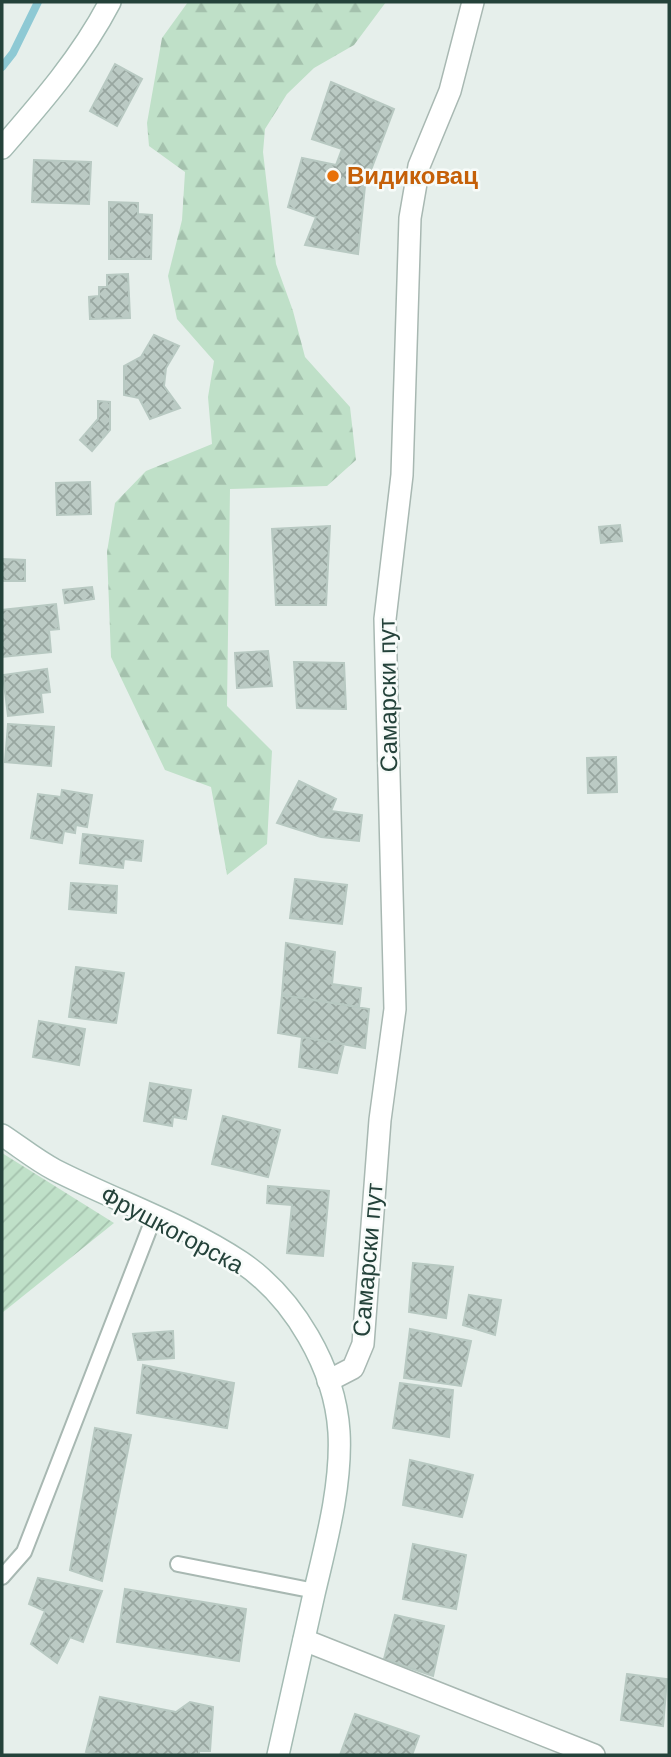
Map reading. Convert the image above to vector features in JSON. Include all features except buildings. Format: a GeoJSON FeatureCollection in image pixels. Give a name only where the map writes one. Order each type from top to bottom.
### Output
{"type":"FeatureCollection","features":[{"type":"Feature","properties":{"kind":"street"},"geometry":{"type":"LineString","coordinates":[[2,148],[48,94],[87,42],[110,2]]}},
{"type":"Feature","properties":{"kind":"street","name":"Самарски пут"},"geometry":{"type":"LineString","coordinates":[[328,1381],[353,1368],[363,1344],[380,1120],[395,1009],[385,619],[402,475],[410,218],[419,166],[450,91],[473,2]]}},
{"type":"Feature","properties":{"kind":"street","name":"Фрушкогорска"},"geometry":{"type":"LineString","coordinates":[[2,1135],[52,1168],[241,1263],[272,1288],[295,1316],[315,1351],[336,1408],[339,1451],[328,1539],[278,1755]]}},
{"type":"Feature","properties":{"kind":"street"},"geometry":{"type":"LineString","coordinates":[[304,1640],[594,1755]]}},
{"type":"Feature","properties":{"kind":"lane"},"geometry":{"type":"LineString","coordinates":[[2,1577],[24,1552],[154,1217]]}},
{"type":"Feature","properties":{"kind":"lane"},"geometry":{"type":"LineString","coordinates":[[178,1564],[315,1591]]}},
{"type":"Feature","properties":{"kind":"green space"},"geometry":{"type":"Polygon","coordinates":[[[188,2],[386,2],[354,45],[314,68],[287,94],[265,129],[263,152],[276,264],[293,311],[305,357],[350,407],[356,460],[327,486],[230,489],[227,706],[272,751],[267,844],[227,875],[211,787],[165,770],[111,657],[107,552],[115,503],[146,471],[212,444],[208,397],[214,361],[177,319],[168,276],[182,220],[185,172],[149,146],[147,123],[162,38],[188,2]]]}},
{"type":"Feature","properties":{"kind":"green space"},"geometry":{"type":"Polygon","coordinates":[[[2,1153],[114,1223],[2,1313],[2,1153]]]}},
{"type":"Feature","properties":{"kind":"waterway"},"geometry":{"type":"LineString","coordinates":[[2,67],[13,53],[38,2]]}},
{"type":"Feature","properties":{"kind":"place","name":"Видиковац"},"geometry":{"type":"Point","coordinates":[333,176]}}]}
